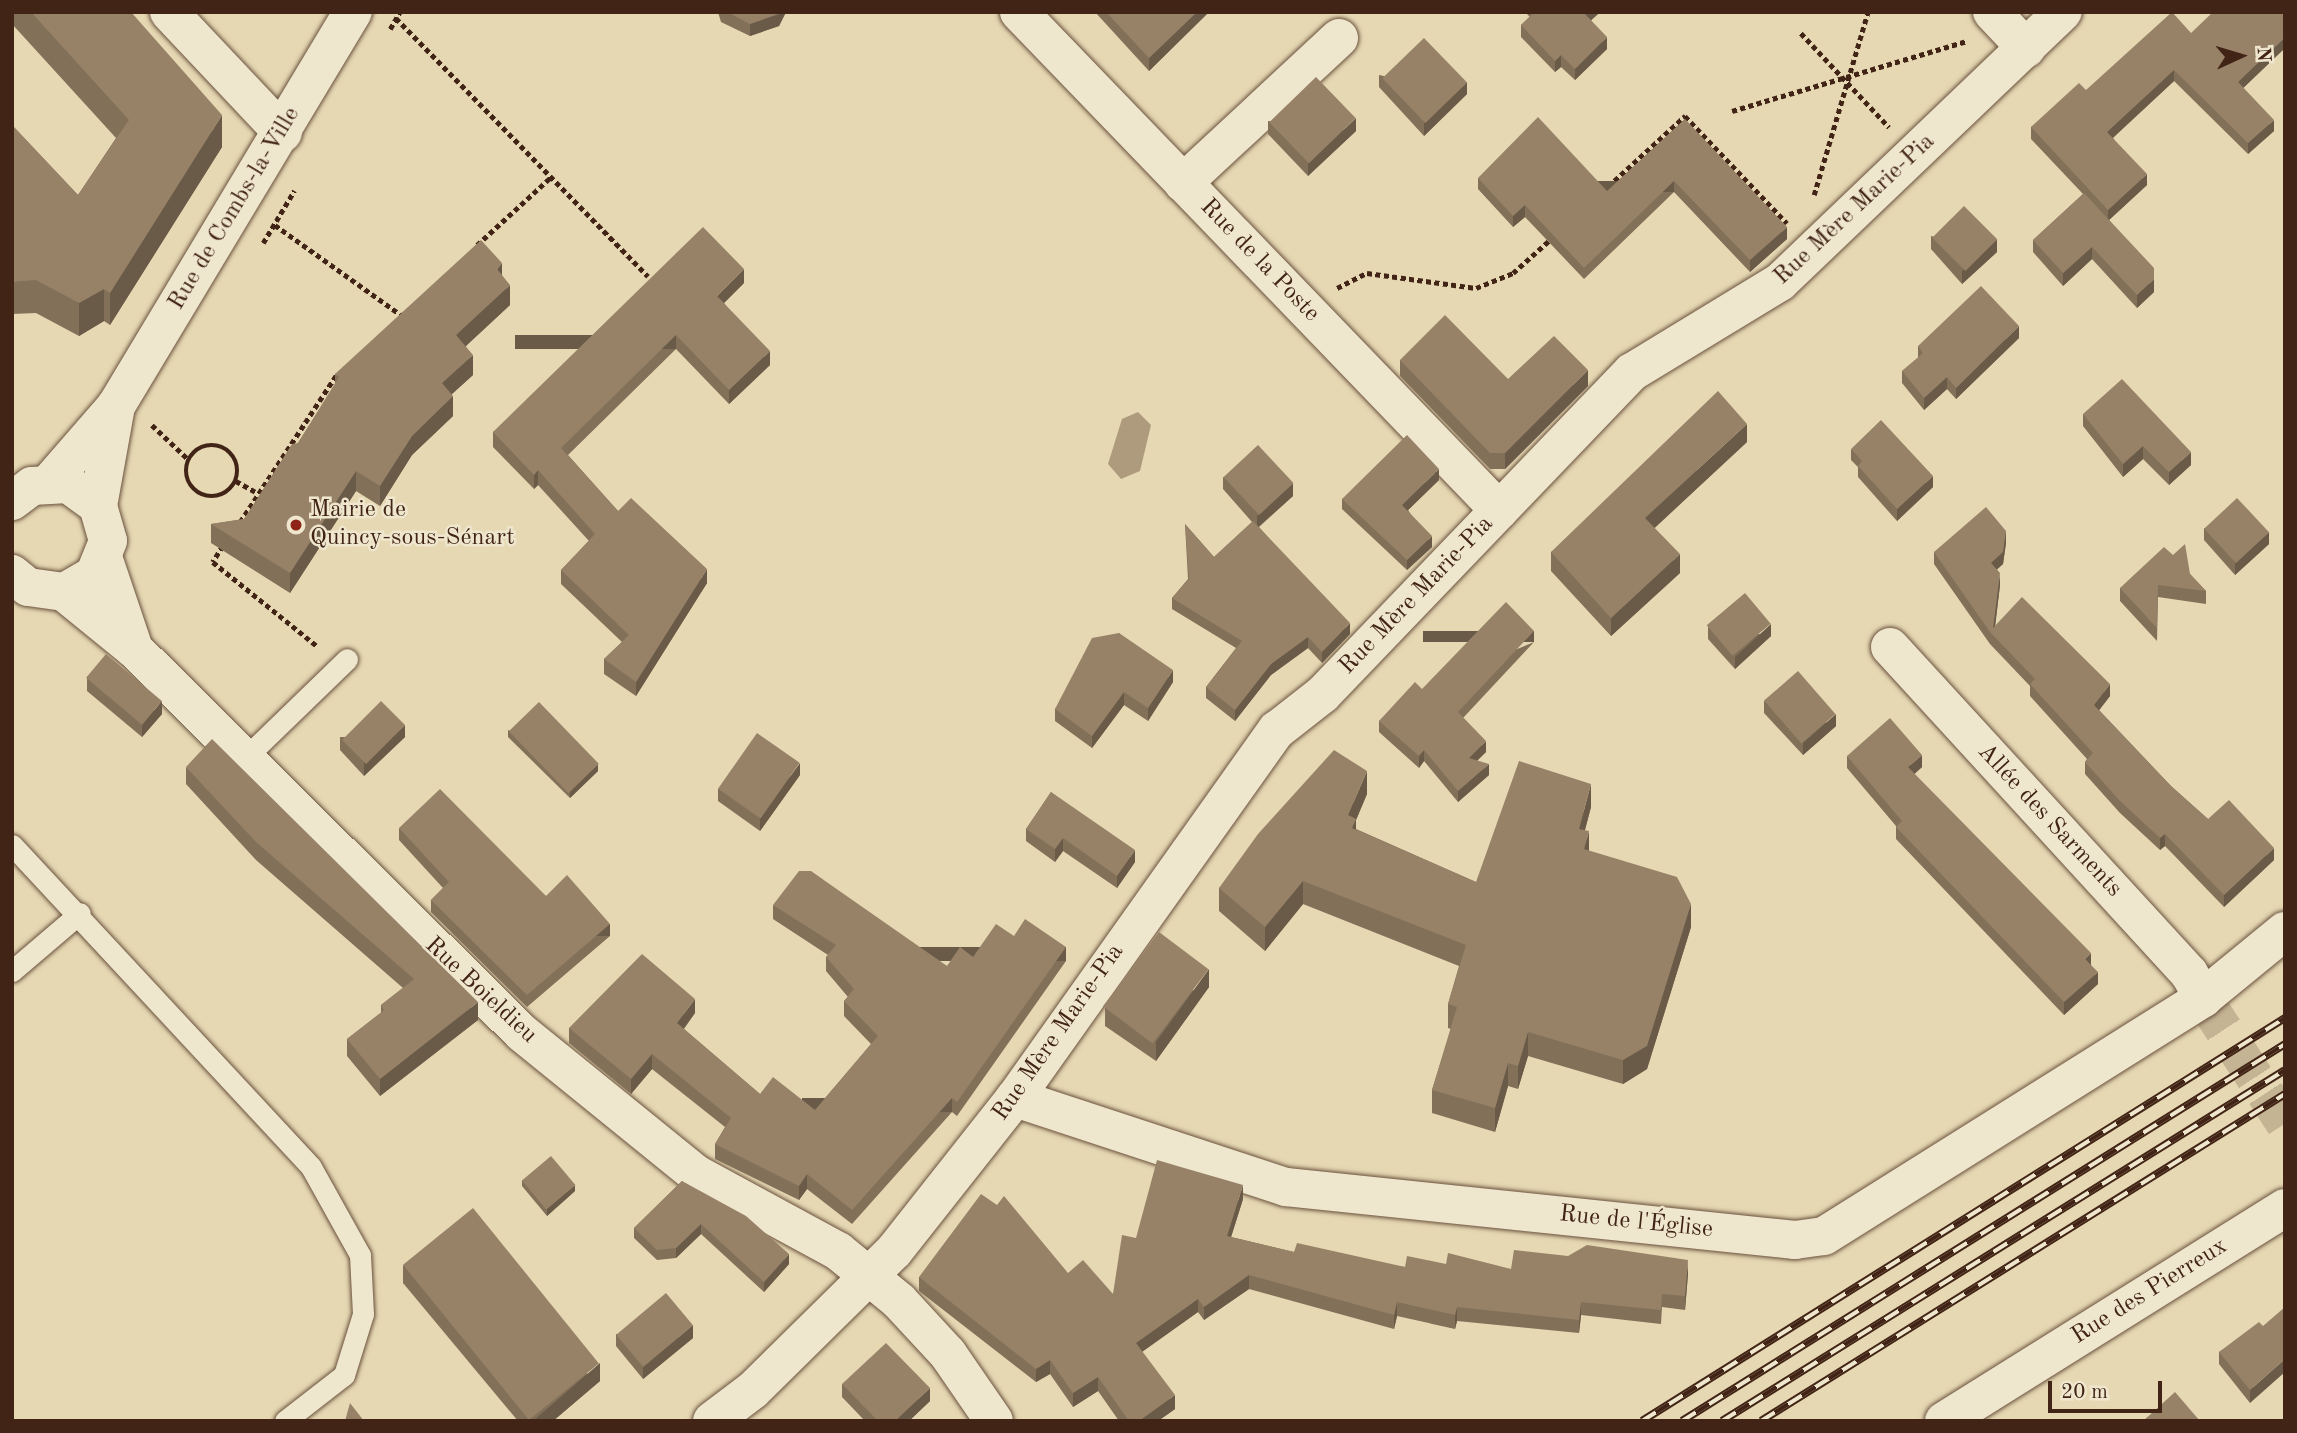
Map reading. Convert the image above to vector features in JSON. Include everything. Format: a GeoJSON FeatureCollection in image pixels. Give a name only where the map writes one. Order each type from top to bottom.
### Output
{"type":"FeatureCollection","features":[{"type":"Feature","properties":{"kind":"street"},"geometry":{"type":"LineString","coordinates":[[169,12],[283,133]]}},
{"type":"Feature","properties":{"kind":"street","name":"Rue de Combs-la-Ville"},"geometry":{"type":"LineString","coordinates":[[50,482],[116,406],[283,133],[353,12]]}},
{"type":"Feature","properties":{"kind":"street","name":"Rue de la Poste"},"geometry":{"type":"LineString","coordinates":[[1019,12],[1499,510]]}},
{"type":"Feature","properties":{"kind":"street","name":"Rue Mère Marie-Pia"},"geometry":{"type":"LineString","coordinates":[[712,1421],[871,1277],[1015,1098],[1277,730],[1323,694],[1632,372],[1780,282],[2063,12]]}},
{"type":"Feature","properties":{"kind":"street"},"geometry":{"type":"LineString","coordinates":[[1996,16],[2026,48]]}},
{"type":"Feature","properties":{"kind":"street"},"geometry":{"type":"LineString","coordinates":[[1183,183],[1339,38]]}},
{"type":"Feature","properties":{"kind":"street","name":"Rue de Combs-la-Ville"},"geometry":{"type":"LineString","coordinates":[[98,506],[116,406]]}},
{"type":"Feature","properties":{"kind":"street"},"geometry":{"type":"LineString","coordinates":[[12,501],[50,482],[68,484],[98,506],[106,523],[104,560],[80,586],[29,586]]}},
{"type":"Feature","properties":{"kind":"street","name":"Rue Boieldieu"},"geometry":{"type":"LineString","coordinates":[[104,560],[134,649]]}},
{"type":"Feature","properties":{"kind":"street","name":"Rue Boieldieu"},"geometry":{"type":"LineString","coordinates":[[29,586],[134,649],[522,1033],[649,1139],[871,1277],[948,1354],[995,1421]]}},
{"type":"Feature","properties":{"kind":"street","name":"Allée des Sarments"},"geometry":{"type":"LineString","coordinates":[[1890,648],[2189,973],[2203,998]]}},
{"type":"Feature","properties":{"kind":"street","name":"Rue de l'Église"},"geometry":{"type":"LineString","coordinates":[[1015,1098],[1286,1187],[1795,1240],[1824,1236],[2203,998],[2285,931]]}},
{"type":"Feature","properties":{"kind":"street","name":"Rue des Pierreux"},"geometry":{"type":"LineString","coordinates":[[1944,1421],[2285,1208]]}},
{"type":"Feature","properties":{"kind":"lane"},"geometry":{"type":"LineString","coordinates":[[245,758],[341,665]]}},
{"type":"Feature","properties":{"kind":"lane"},"geometry":{"type":"LineString","coordinates":[[12,845],[80,913],[311,1167],[360,1255],[363,1314],[344,1375],[285,1421]]}},
{"type":"Feature","properties":{"kind":"lane"},"geometry":{"type":"LineString","coordinates":[[12,971],[80,913]]}},
{"type":"Feature","properties":{"kind":"path"},"geometry":{"type":"LineString","coordinates":[[1824,240],[1813,193],[1868,12]]}},
{"type":"Feature","properties":{"kind":"path"},"geometry":{"type":"LineString","coordinates":[[1732,111],[1977,38],[1996,16]]}},
{"type":"Feature","properties":{"kind":"path"},"geometry":{"type":"LineString","coordinates":[[396,18],[648,276]]}},
{"type":"Feature","properties":{"kind":"path"},"geometry":{"type":"LineString","coordinates":[[1801,33],[1847,78],[1913,156]]}},
{"type":"Feature","properties":{"kind":"path"},"geometry":{"type":"LineString","coordinates":[[1594,199],[1685,116],[1824,240]]}},
{"type":"Feature","properties":{"kind":"path"},"geometry":{"type":"LineString","coordinates":[[471,251],[551,177]]}},
{"type":"Feature","properties":{"kind":"path"},"geometry":{"type":"LineString","coordinates":[[275,225],[401,315]]}},
{"type":"Feature","properties":{"kind":"path"},"geometry":{"type":"LineString","coordinates":[[1302,306],[1367,272],[1476,288],[1513,273],[1564,227]]}},
{"type":"Feature","properties":{"kind":"path"},"geometry":{"type":"LineString","coordinates":[[391,324],[411,306]]}},
{"type":"Feature","properties":{"kind":"path"},"geometry":{"type":"LineString","coordinates":[[236,527],[341,370]]}},
{"type":"Feature","properties":{"kind":"path"},"geometry":{"type":"LineString","coordinates":[[152,425],[188,459]]}},
{"type":"Feature","properties":{"kind":"path"},"geometry":{"type":"LineString","coordinates":[[209,444],[226,449],[237,463],[236,481],[226,494],[201,495],[186,476],[188,459],[209,444]]}},
{"type":"Feature","properties":{"kind":"path"},"geometry":{"type":"LineString","coordinates":[[236,481],[258,493]]}},
{"type":"Feature","properties":{"kind":"path"},"geometry":{"type":"LineString","coordinates":[[228,539],[213,562],[302,628],[341,665]]}},
{"type":"Feature","properties":{"kind":"shaded area"},"geometry":{"type":"Polygon","coordinates":[[[1138,412],[1151,425],[1140,471],[1121,479],[1108,464],[1122,419],[1138,412]]]}},
{"type":"Feature","properties":{"kind":"building"},"geometry":{"type":"Polygon","coordinates":[[[31,12],[131,12],[222,115],[110,293],[104,289],[79,303],[36,280],[12,282],[12,125],[78,195],[129,120],[31,12]]]}},
{"type":"Feature","properties":{"kind":"building"},"geometry":{"type":"Polygon","coordinates":[[[727,12],[780,12],[750,24],[727,12]]]}},
{"type":"Feature","properties":{"kind":"building"},"geometry":{"type":"Polygon","coordinates":[[[1106,12],[1197,12],[1149,58],[1106,12]]]}},
{"type":"Feature","properties":{"kind":"building"},"geometry":{"type":"Polygon","coordinates":[[[1534,12],[1587,12],[1585,14],[1607,37],[1575,69],[1561,55],[1555,61],[1521,25],[1534,12]]]}},
{"type":"Feature","properties":{"kind":"building"},"geometry":{"type":"Polygon","coordinates":[[[2172,12],[2191,33],[2213,12],[2285,12],[2285,37],[2238,82],[2274,120],[2248,143],[2174,70],[2107,132],[2147,174],[2108,210],[2031,127],[2079,83],[2086,90],[2172,12]]]}},
{"type":"Feature","properties":{"kind":"building"},"geometry":{"type":"Polygon","coordinates":[[[1424,38],[1467,83],[1425,123],[1382,78],[1424,38]]]}},
{"type":"Feature","properties":{"kind":"building"},"geometry":{"type":"Polygon","coordinates":[[[1316,77],[1356,118],[1309,163],[1269,122],[1316,77]]]}},
{"type":"Feature","properties":{"kind":"building"},"geometry":{"type":"Polygon","coordinates":[[[1538,117],[1607,191],[1685,119],[1787,227],[1750,260],[1674,181],[1584,268],[1525,205],[1513,216],[1478,178],[1538,117]]]}},
{"type":"Feature","properties":{"kind":"building"},"geometry":{"type":"Polygon","coordinates":[[[2084,193],[2154,268],[2154,279],[2137,295],[2092,247],[2063,273],[2033,240],[2084,193]]]}},
{"type":"Feature","properties":{"kind":"building"},"geometry":{"type":"Polygon","coordinates":[[[1964,206],[1997,239],[1965,271],[1932,238],[1964,206]]]}},
{"type":"Feature","properties":{"kind":"building"},"geometry":{"type":"Polygon","coordinates":[[[703,227],[744,269],[717,296],[770,351],[729,390],[676,335],[561,448],[618,511],[631,498],[707,569],[636,682],[604,659],[629,635],[561,570],[595,534],[538,470],[534,475],[493,432],[703,227]]]}},
{"type":"Feature","properties":{"kind":"building"},"geometry":{"type":"Polygon","coordinates":[[[481,240],[502,263],[497,269],[510,285],[456,335],[473,355],[442,383],[453,396],[412,436],[380,486],[356,471],[290,573],[211,524],[244,519],[292,444],[298,443],[339,377],[335,374],[481,240]]]}},
{"type":"Feature","properties":{"kind":"building"},"geometry":{"type":"Polygon","coordinates":[[[1981,286],[2019,326],[1956,388],[1947,377],[1924,398],[1902,371],[1923,353],[1918,346],[1981,286]]]}},
{"type":"Feature","properties":{"kind":"building"},"geometry":{"type":"Polygon","coordinates":[[[1445,315],[1508,379],[1554,336],[1588,370],[1505,453],[1490,453],[1400,360],[1445,315]]]}},
{"type":"Feature","properties":{"kind":"building"},"geometry":{"type":"Polygon","coordinates":[[[2122,379],[2191,452],[2169,472],[2143,446],[2123,464],[2083,414],[2122,379]]]}},
{"type":"Feature","properties":{"kind":"building"},"geometry":{"type":"Polygon","coordinates":[[[1718,391],[1747,424],[1645,518],[1680,554],[1611,618],[1551,552],[1718,391]]]}},
{"type":"Feature","properties":{"kind":"building"},"geometry":{"type":"Polygon","coordinates":[[[1881,420],[1933,476],[1897,509],[1858,466],[1862,461],[1851,449],[1881,420]]]}},
{"type":"Feature","properties":{"kind":"building"},"geometry":{"type":"Polygon","coordinates":[[[1407,435],[1439,469],[1402,505],[1432,536],[1407,560],[1342,499],[1407,435]]]}},
{"type":"Feature","properties":{"kind":"building"},"geometry":{"type":"Polygon","coordinates":[[[1258,445],[1293,483],[1259,515],[1224,477],[1258,445]]]}},
{"type":"Feature","properties":{"kind":"building"},"geometry":{"type":"Polygon","coordinates":[[[2237,498],[2269,532],[2236,563],[2204,529],[2237,498]]]}},
{"type":"Feature","properties":{"kind":"building"},"geometry":{"type":"Polygon","coordinates":[[[1986,507],[2006,531],[2003,552],[1991,563],[2000,573],[1993,628],[2022,597],[2110,684],[2094,705],[2171,786],[2208,819],[2229,800],[2274,848],[2224,895],[2165,834],[2160,838],[2120,801],[2085,762],[2093,753],[2030,684],[2035,679],[1990,632],[1934,552],[1986,507]]]}},
{"type":"Feature","properties":{"kind":"building"},"geometry":{"type":"Polygon","coordinates":[[[1253,521],[1350,623],[1322,652],[1308,637],[1271,664],[1235,710],[1206,687],[1242,641],[1172,598],[1189,579],[1185,524],[1214,557],[1253,521]]]}},
{"type":"Feature","properties":{"kind":"building"},"geometry":{"type":"Polygon","coordinates":[[[2185,544],[2190,574],[2206,591],[2158,585],[2157,628],[2120,588],[2164,547],[2173,555],[2185,544]]]}},
{"type":"Feature","properties":{"kind":"building"},"geometry":{"type":"Polygon","coordinates":[[[1745,593],[1771,624],[1732,656],[1707,625],[1745,593]]]}},
{"type":"Feature","properties":{"kind":"building"},"geometry":{"type":"Polygon","coordinates":[[[1506,602],[1534,631],[1458,712],[1486,741],[1469,758],[1489,764],[1458,791],[1424,750],[1419,756],[1379,721],[1415,682],[1422,689],[1506,602]]]}},
{"type":"Feature","properties":{"kind":"building"},"geometry":{"type":"Polygon","coordinates":[[[1119,633],[1173,670],[1148,708],[1124,692],[1092,736],[1055,709],[1092,638],[1119,633]]]}},
{"type":"Feature","properties":{"kind":"building"},"geometry":{"type":"Polygon","coordinates":[[[106,654],[162,701],[142,725],[86,678],[106,654]]]}},
{"type":"Feature","properties":{"kind":"building"},"geometry":{"type":"Polygon","coordinates":[[[1798,671],[1835,714],[1801,744],[1764,701],[1798,671]]]}},
{"type":"Feature","properties":{"kind":"building"},"geometry":{"type":"Polygon","coordinates":[[[381,701],[405,725],[366,764],[342,740],[381,701]]]}},
{"type":"Feature","properties":{"kind":"building"},"geometry":{"type":"Polygon","coordinates":[[[539,702],[599,764],[569,793],[509,731],[539,702]]]}},
{"type":"Feature","properties":{"kind":"building"},"geometry":{"type":"Polygon","coordinates":[[[1890,718],[1922,755],[1908,767],[2091,953],[2085,959],[2098,972],[2064,1002],[1896,827],[1902,821],[1847,756],[1890,718]]]}},
{"type":"Feature","properties":{"kind":"building"},"geometry":{"type":"Polygon","coordinates":[[[757,733],[800,763],[761,819],[718,789],[757,733]]]}},
{"type":"Feature","properties":{"kind":"building"},"geometry":{"type":"Polygon","coordinates":[[[212,739],[478,1002],[380,1079],[347,1039],[384,1010],[381,1005],[414,979],[256,842],[186,767],[212,739]]]}},
{"type":"Feature","properties":{"kind":"building"},"geometry":{"type":"Polygon","coordinates":[[[1334,750],[1367,771],[1348,815],[1356,819],[1352,828],[1476,882],[1519,761],[1591,784],[1579,829],[1589,831],[1584,849],[1677,877],[1691,904],[1647,1046],[1623,1060],[1528,1032],[1518,1066],[1508,1063],[1495,1108],[1432,1090],[1457,1007],[1448,1004],[1466,945],[1303,881],[1265,927],[1219,888],[1258,834],[1334,750]]]}},
{"type":"Feature","properties":{"kind":"building"},"geometry":{"type":"Polygon","coordinates":[[[440,789],[546,896],[567,875],[610,924],[527,995],[431,900],[449,882],[399,828],[440,789]]]}},
{"type":"Feature","properties":{"kind":"building"},"geometry":{"type":"Polygon","coordinates":[[[1051,792],[1135,850],[1117,876],[1063,838],[1055,849],[1026,829],[1051,792]]]}},
{"type":"Feature","properties":{"kind":"building"},"geometry":{"type":"Polygon","coordinates":[[[799,871],[811,871],[947,966],[960,947],[973,957],[996,924],[1014,936],[1025,919],[1066,947],[957,1102],[952,1098],[852,1210],[807,1174],[799,1186],[715,1144],[731,1118],[652,1054],[631,1079],[569,1028],[642,954],[695,999],[677,1023],[760,1094],[773,1077],[815,1110],[878,1036],[844,1001],[854,989],[826,957],[836,945],[773,905],[799,871]]]}},
{"type":"Feature","properties":{"kind":"building"},"geometry":{"type":"Polygon","coordinates":[[[1159,932],[1209,969],[1153,1044],[1103,1006],[1159,932]]]}},
{"type":"Feature","properties":{"kind":"building"},"geometry":{"type":"Polygon","coordinates":[[[551,1156],[575,1185],[546,1210],[522,1180],[551,1156]]]}},
{"type":"Feature","properties":{"kind":"building"},"geometry":{"type":"Polygon","coordinates":[[[1157,1160],[1243,1185],[1227,1236],[1294,1252],[1297,1243],[1405,1267],[1407,1256],[1446,1264],[1448,1253],[1511,1269],[1514,1250],[1568,1256],[1587,1245],[1688,1260],[1685,1296],[1662,1294],[1661,1310],[1581,1302],[1579,1320],[1457,1307],[1455,1315],[1397,1302],[1394,1315],[1249,1275],[1204,1307],[1198,1299],[1136,1343],[1175,1395],[1139,1421],[1129,1421],[1098,1377],[1073,1393],[1050,1360],[1036,1369],[919,1277],[981,1194],[997,1205],[1004,1196],[1068,1273],[1083,1260],[1113,1294],[1122,1235],[1136,1238],[1157,1160]]]}},
{"type":"Feature","properties":{"kind":"building"},"geometry":{"type":"Polygon","coordinates":[[[682,1181],[746,1216],[789,1254],[764,1282],[701,1224],[676,1248],[657,1250],[634,1228],[682,1181]]]}},
{"type":"Feature","properties":{"kind":"building"},"geometry":{"type":"Polygon","coordinates":[[[473,1208],[599,1363],[529,1420],[403,1265],[473,1208]]]}},
{"type":"Feature","properties":{"kind":"building"},"geometry":{"type":"Polygon","coordinates":[[[666,1293],[693,1325],[643,1367],[616,1335],[666,1293]]]}},
{"type":"Feature","properties":{"kind":"building"},"geometry":{"type":"Polygon","coordinates":[[[2285,1307],[2285,1359],[2250,1390],[2219,1352],[2259,1322],[2263,1326],[2285,1307]]]}},
{"type":"Feature","properties":{"kind":"building"},"geometry":{"type":"Polygon","coordinates":[[[886,1343],[930,1388],[895,1421],[878,1421],[842,1384],[886,1343]]]}},
{"type":"Feature","properties":{"kind":"building"},"geometry":{"type":"Polygon","coordinates":[[[2175,1392],[2200,1421],[2143,1421],[2175,1392]]]}},
{"type":"Feature","properties":{"kind":"building"},"geometry":{"type":"Polygon","coordinates":[[[350,1403],[364,1421],[345,1421],[350,1403]]]}},
{"type":"Feature","properties":{"kind":"tunnel"},"geometry":{"type":"LineString","coordinates":[[2203,998],[2285,1124]]}},
{"type":"Feature","properties":{"kind":"railway"},"geometry":{"type":"LineString","coordinates":[[1642,1421],[2285,1018]]}},
{"type":"Feature","properties":{"kind":"railway"},"geometry":{"type":"LineString","coordinates":[[1682,1421],[2285,1044]]}},
{"type":"Feature","properties":{"kind":"railway"},"geometry":{"type":"LineString","coordinates":[[1722,1421],[2285,1070]]}},
{"type":"Feature","properties":{"kind":"railway"},"geometry":{"type":"LineString","coordinates":[[1761,1421],[2285,1094]]}},
{"type":"Feature","properties":{"kind":"place","name":"Mairie de Quincy-sous-Sénart"},"geometry":{"type":"Point","coordinates":[296,525]}}]}
